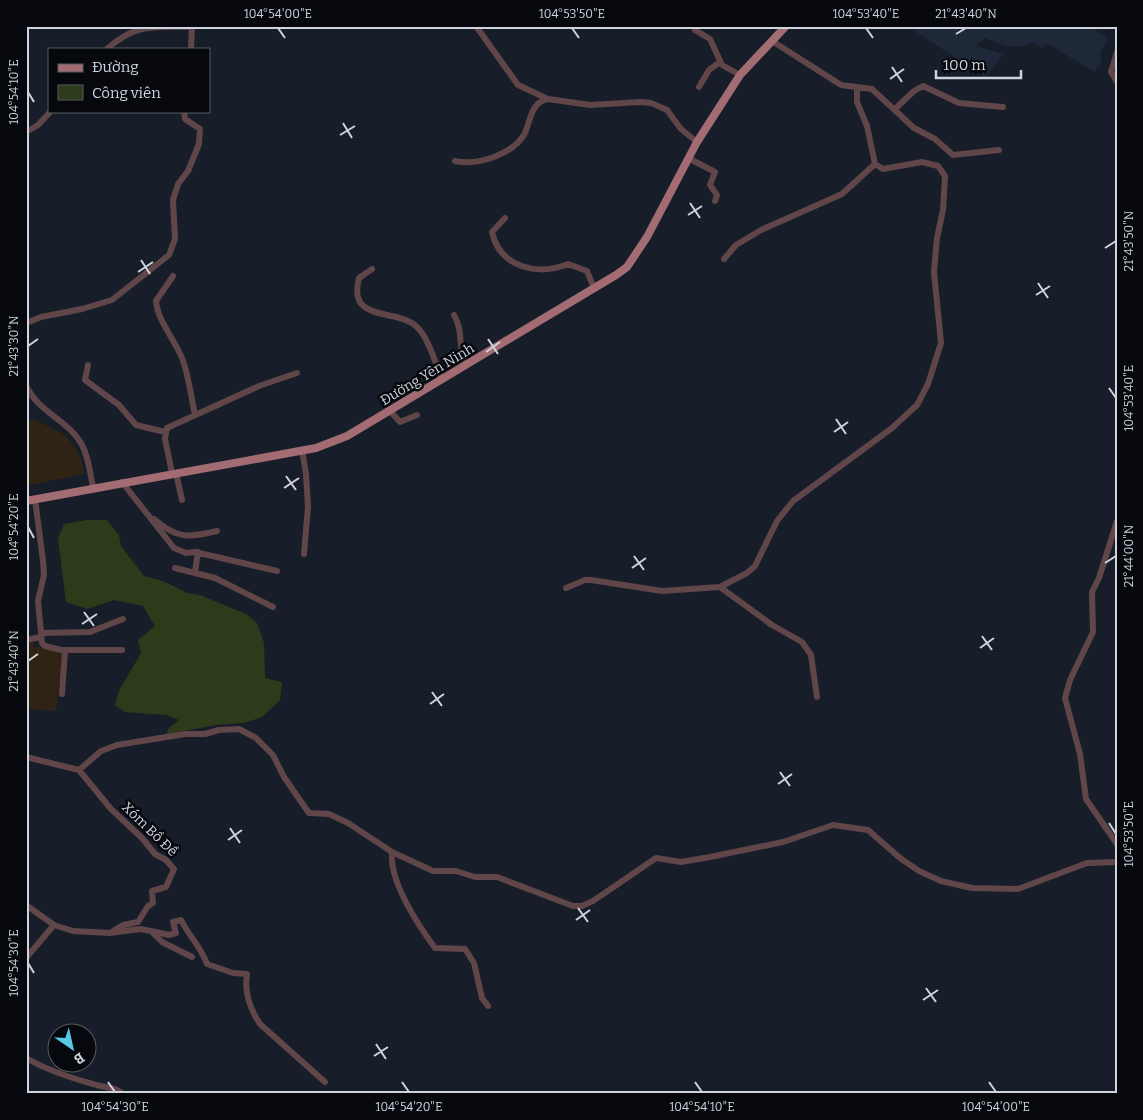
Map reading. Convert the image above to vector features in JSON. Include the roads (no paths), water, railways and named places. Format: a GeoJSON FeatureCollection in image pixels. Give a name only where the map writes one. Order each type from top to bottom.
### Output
{"type":"FeatureCollection","features":[{"type":"Feature","properties":{"kind":"main road","name":"Đường Yên Ninh"},"geometry":{"type":"LineString","coordinates":[[26,500],[302,450],[347,436],[616,276],[634,258],[697,142],[740,75],[786,26]]}},
{"type":"Feature","properties":{"kind":"street"},"geometry":{"type":"LineString","coordinates":[[191,48],[192,26]]}},
{"type":"Feature","properties":{"kind":"street"},"geometry":{"type":"LineString","coordinates":[[108,48],[123,35],[135,29],[200,26]]}},
{"type":"Feature","properties":{"kind":"street"},"geometry":{"type":"LineString","coordinates":[[476,26],[518,85],[548,99],[590,105],[640,102],[651,104],[667,110],[681,129],[697,142]]}},
{"type":"Feature","properties":{"kind":"street"},"geometry":{"type":"LineString","coordinates":[[695,30],[710,39],[720,62],[740,75]]}},
{"type":"Feature","properties":{"kind":"street"},"geometry":{"type":"LineString","coordinates":[[772,41],[837,82],[857,87],[870,87],[914,128],[934,139],[953,155],[999,150]]}},
{"type":"Feature","properties":{"kind":"street"},"geometry":{"type":"LineString","coordinates":[[1117,52],[1112,72],[1117,82]]}},
{"type":"Feature","properties":{"kind":"street"},"geometry":{"type":"LineString","coordinates":[[699,87],[711,68],[720,62]]}},
{"type":"Feature","properties":{"kind":"street"},"geometry":{"type":"LineString","coordinates":[[894,110],[914,91],[923,86],[959,103],[1003,107]]}},
{"type":"Feature","properties":{"kind":"street"},"geometry":{"type":"LineString","coordinates":[[566,588],[585,580],[662,591],[720,587],[747,573],[755,566],[777,522],[793,501],[856,456],[911,410],[928,384],[940,351],[941,338],[934,272],[937,238],[943,210],[945,176],[938,166],[922,162],[883,169],[875,164],[867,126],[857,102],[857,87]]}},
{"type":"Feature","properties":{"kind":"street"},"geometry":{"type":"LineString","coordinates":[[456,161],[479,162],[511,148],[524,133],[535,107],[541,101],[548,99]]}},
{"type":"Feature","properties":{"kind":"street"},"geometry":{"type":"LineString","coordinates":[[26,132],[38,125],[49,112]]}},
{"type":"Feature","properties":{"kind":"street"},"geometry":{"type":"LineString","coordinates":[[26,323],[41,317],[82,310],[112,300],[171,252],[175,239],[173,200],[178,184],[188,171],[199,144],[200,133],[198,127],[185,119],[184,112]]}},
{"type":"Feature","properties":{"kind":"street"},"geometry":{"type":"LineString","coordinates":[[688,158],[715,172],[710,185],[717,195],[715,201]]}},
{"type":"Feature","properties":{"kind":"street"},"geometry":{"type":"LineString","coordinates":[[724,259],[736,245],[761,230],[842,194],[875,164]]}},
{"type":"Feature","properties":{"kind":"street"},"geometry":{"type":"LineString","coordinates":[[505,218],[492,232],[500,252],[505,257],[522,267],[540,271],[554,270],[568,264],[586,271],[594,288]]}},
{"type":"Feature","properties":{"kind":"street"},"geometry":{"type":"LineString","coordinates":[[372,269],[359,278],[358,293],[361,303],[370,311],[405,320],[418,327],[442,378]]}},
{"type":"Feature","properties":{"kind":"street"},"geometry":{"type":"LineString","coordinates":[[174,276],[156,301],[157,314],[174,339],[183,360],[195,416]]}},
{"type":"Feature","properties":{"kind":"street"},"geometry":{"type":"LineString","coordinates":[[454,315],[460,325],[460,350],[466,365]]}},
{"type":"Feature","properties":{"kind":"street"},"geometry":{"type":"LineString","coordinates":[[88,365],[85,380],[119,406],[136,425],[165,432]]}},
{"type":"Feature","properties":{"kind":"street"},"geometry":{"type":"LineString","coordinates":[[165,432],[170,426],[259,386],[297,373]]}},
{"type":"Feature","properties":{"kind":"street"},"geometry":{"type":"LineString","coordinates":[[26,385],[37,402],[76,436],[82,444],[87,457],[93,487]]}},
{"type":"Feature","properties":{"kind":"street"},"geometry":{"type":"LineString","coordinates":[[390,411],[400,422],[417,415]]}},
{"type":"Feature","properties":{"kind":"street"},"geometry":{"type":"LineString","coordinates":[[165,432],[182,500]]}},
{"type":"Feature","properties":{"kind":"street"},"geometry":{"type":"LineString","coordinates":[[302,450],[308,507],[304,554]]}},
{"type":"Feature","properties":{"kind":"street"},"geometry":{"type":"LineString","coordinates":[[122,482],[174,548],[186,553],[198,552],[277,570]]}},
{"type":"Feature","properties":{"kind":"street"},"geometry":{"type":"LineString","coordinates":[[35,499],[44,575],[38,601],[41,635],[44,646],[63,650],[122,650]]}},
{"type":"Feature","properties":{"kind":"street"},"geometry":{"type":"LineString","coordinates":[[143,509],[165,528],[185,536],[192,537],[217,531]]}},
{"type":"Feature","properties":{"kind":"street"},"geometry":{"type":"LineString","coordinates":[[1117,521],[1099,578],[1092,592],[1093,632],[1070,680],[1065,698],[1080,754],[1086,799],[1117,844]]}},
{"type":"Feature","properties":{"kind":"street"},"geometry":{"type":"LineString","coordinates":[[195,572],[198,552]]}},
{"type":"Feature","properties":{"kind":"street"},"geometry":{"type":"LineString","coordinates":[[174,568],[216,578],[273,607]]}},
{"type":"Feature","properties":{"kind":"street"},"geometry":{"type":"LineString","coordinates":[[720,587],[772,625],[802,642],[811,655],[817,696]]}},
{"type":"Feature","properties":{"kind":"street"},"geometry":{"type":"LineString","coordinates":[[26,640],[41,635],[90,632],[122,619]]}},
{"type":"Feature","properties":{"kind":"street"},"geometry":{"type":"LineString","coordinates":[[62,694],[67,656],[63,650]]}},
{"type":"Feature","properties":{"kind":"street"},"geometry":{"type":"LineString","coordinates":[[26,757],[79,770],[101,751],[110,747],[185,734],[239,730],[256,738],[273,755],[284,777],[309,813],[329,814],[348,823],[392,852],[434,872],[456,871],[475,877],[497,877],[578,906],[593,900],[656,858],[680,862],[710,857],[784,842],[833,825],[868,830],[900,858],[919,871],[941,881],[972,888],[1018,889],[1087,863],[1117,862]]}},
{"type":"Feature","properties":{"kind":"street","name":"Xóm Bồ Đề"},"geometry":{"type":"LineString","coordinates":[[79,770],[111,809],[142,838],[155,854],[166,860],[174,869],[166,887],[152,891],[153,903],[148,906],[138,922],[123,925],[110,933]]}},
{"type":"Feature","properties":{"kind":"street"},"geometry":{"type":"LineString","coordinates":[[392,852],[391,865],[420,927],[435,948],[464,949],[474,963],[482,998],[488,1006]]}},
{"type":"Feature","properties":{"kind":"street"},"geometry":{"type":"LineString","coordinates":[[26,905],[54,925],[84,932],[110,933],[140,930],[169,935],[176,933],[173,922],[181,920],[187,933],[202,950],[207,964],[241,975],[247,974],[245,986],[253,1014],[260,1024],[325,1082]]}},
{"type":"Feature","properties":{"kind":"street"},"geometry":{"type":"LineString","coordinates":[[26,958],[54,925]]}},
{"type":"Feature","properties":{"kind":"street"},"geometry":{"type":"LineString","coordinates":[[151,931],[162,942],[192,957]]}},
{"type":"Feature","properties":{"kind":"street"},"geometry":{"type":"LineString","coordinates":[[26,1058],[38,1065],[96,1085],[117,1089],[124,1094]]}}]}
